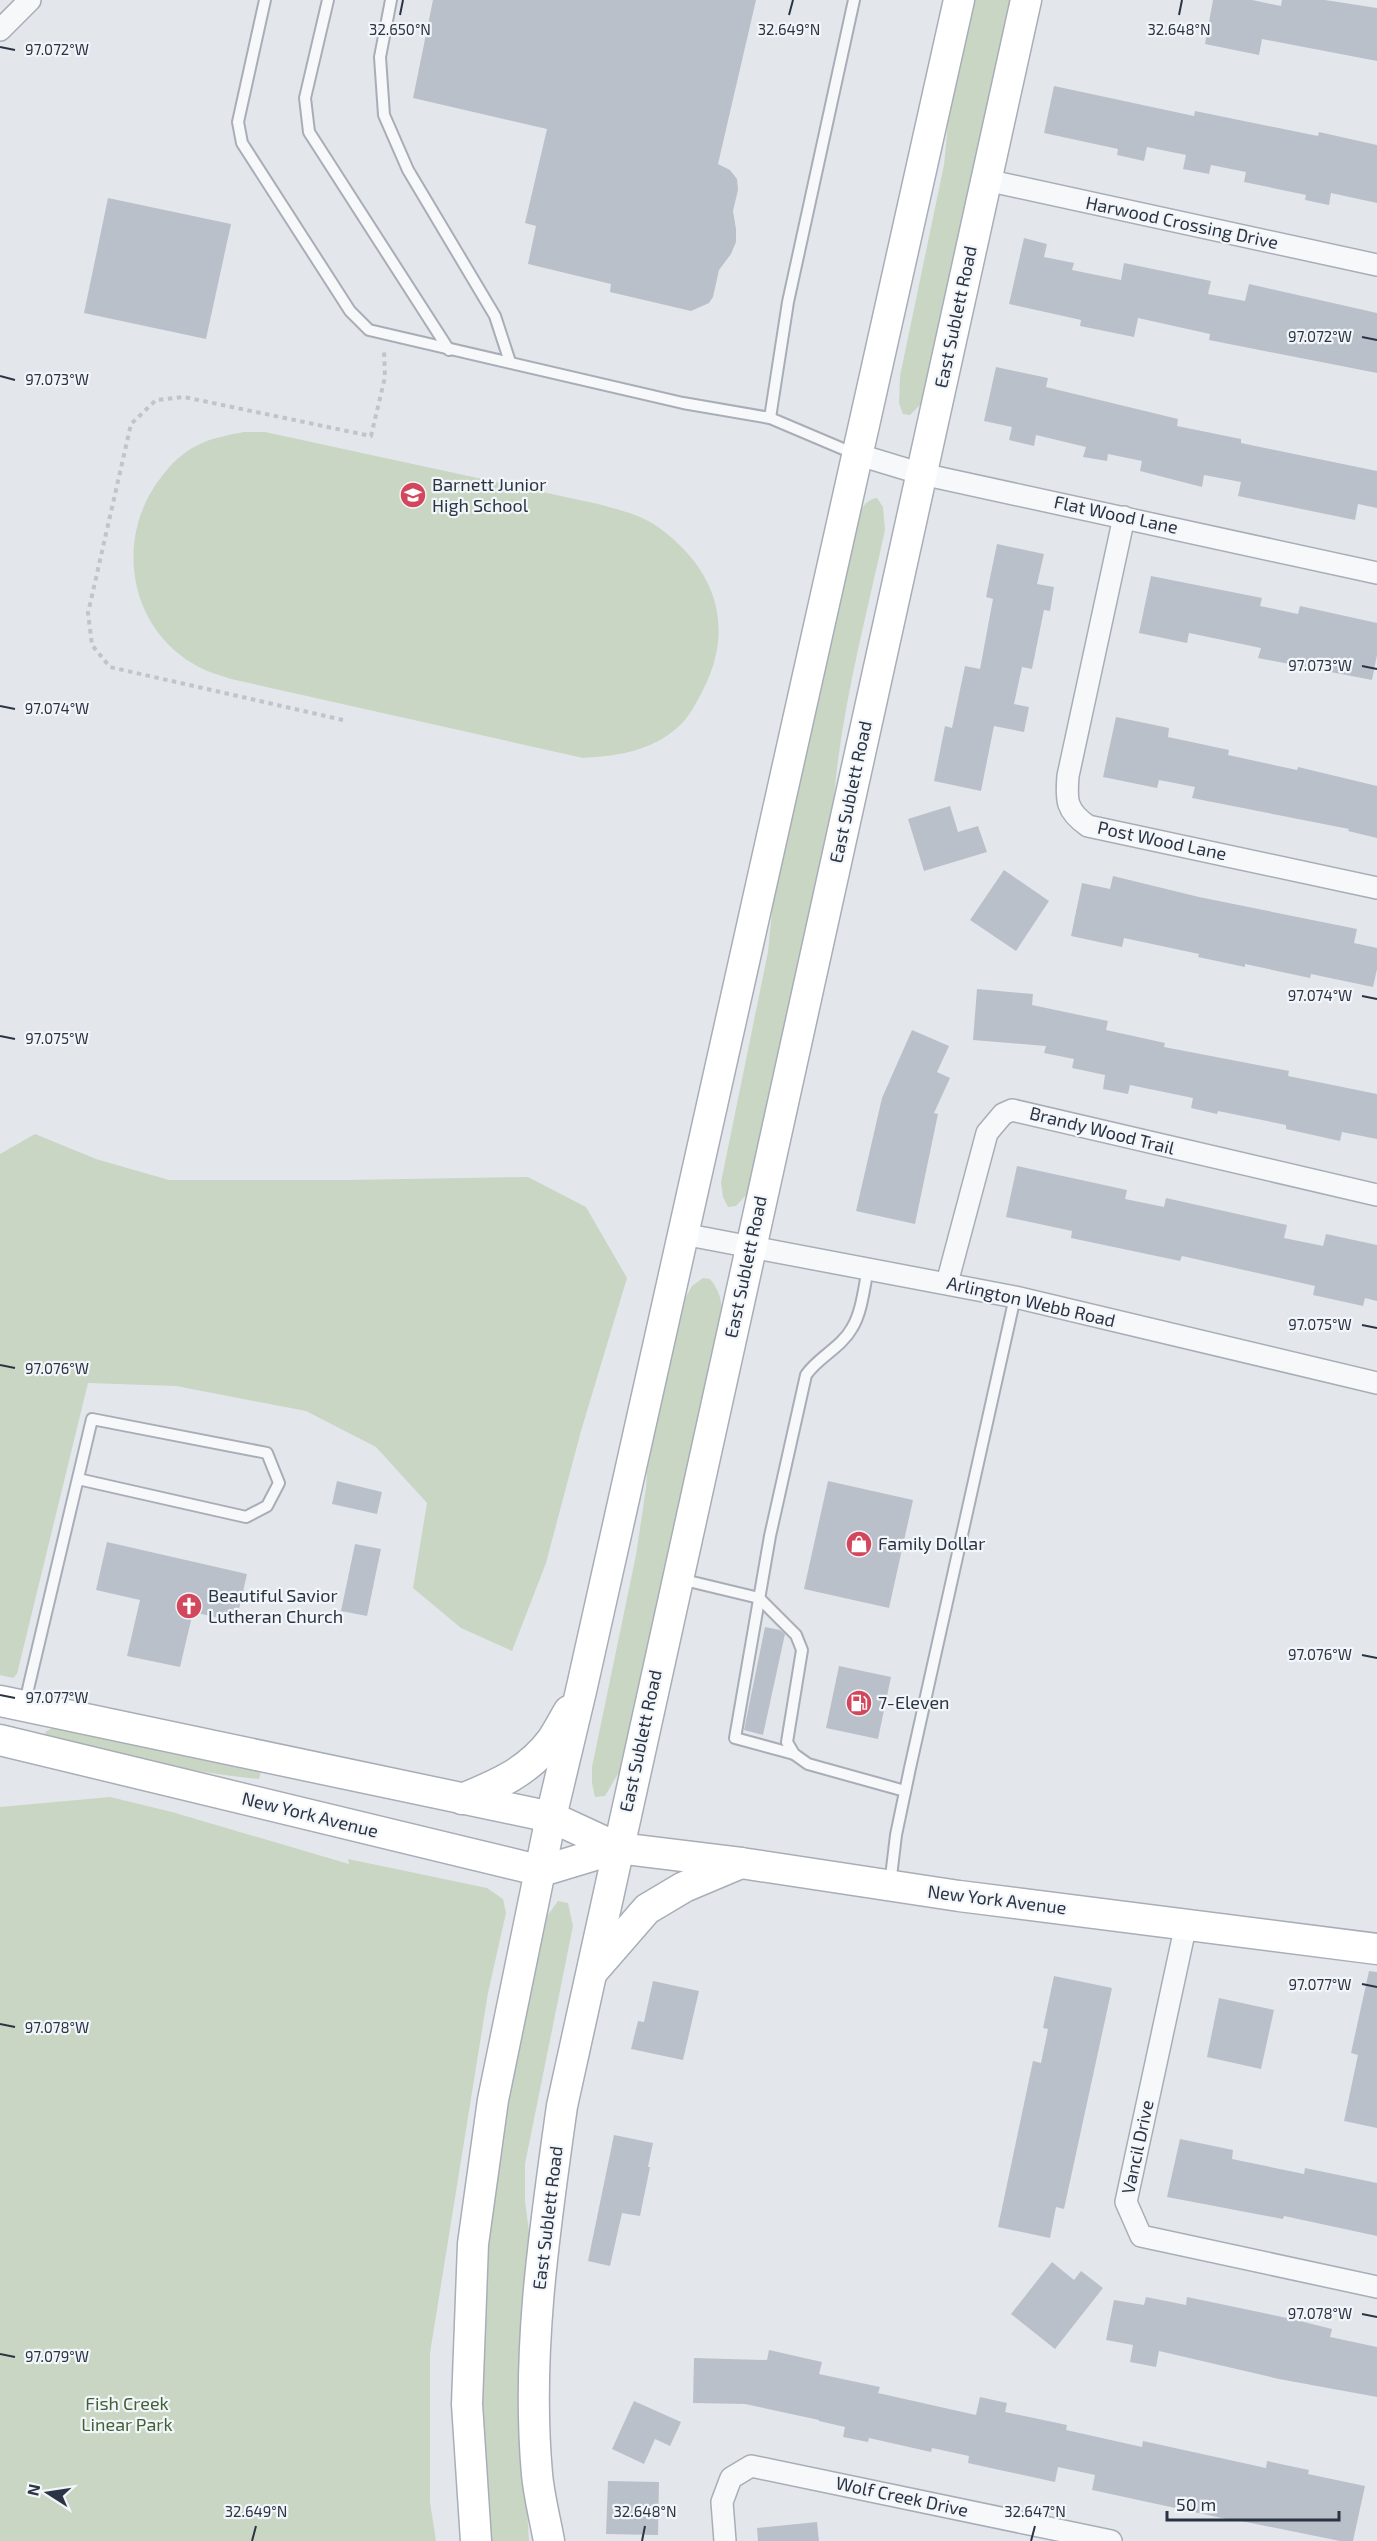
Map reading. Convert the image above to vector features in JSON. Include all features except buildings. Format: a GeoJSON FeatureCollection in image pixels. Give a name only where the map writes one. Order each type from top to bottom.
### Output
{"type":"FeatureCollection","features":[{"type":"Feature","properties":{"kind":"main road"},"geometry":{"type":"LineString","coordinates":[[476,2541],[467,2404],[473,2244],[493,2100],[542,1871],[551,1817],[582,1691],[959,0]]}},
{"type":"Feature","properties":{"kind":"main road","name":"East Sublett Road"},"geometry":{"type":"LineString","coordinates":[[549,2541],[537,2475],[534,2381],[543,2244],[562,2106],[1026,0]]}},
{"type":"Feature","properties":{"kind":"main road"},"geometry":{"type":"LineString","coordinates":[[462,1799],[516,1774],[538,1757],[553,1738],[582,1691]]}},
{"type":"Feature","properties":{"kind":"main road"},"geometry":{"type":"LineString","coordinates":[[8,1742],[12,1704]]}},
{"type":"Feature","properties":{"kind":"main road","name":"New York Avenue"},"geometry":{"type":"LineString","coordinates":[[12,1704],[551,1817],[618,1848],[1377,1949]]}},
{"type":"Feature","properties":{"kind":"main road","name":"New York Avenue"},"geometry":{"type":"LineString","coordinates":[[8,1742],[542,1871],[618,1848]]}},
{"type":"Feature","properties":{"kind":"main road"},"geometry":{"type":"LineString","coordinates":[[589,1977],[646,1909],[684,1887],[741,1863]]}},
{"type":"Feature","properties":{"kind":"street"},"geometry":{"type":"LineString","coordinates":[[0,30],[30,0]]}},
{"type":"Feature","properties":{"kind":"street","name":"Harwood Crossing Drive"},"geometry":{"type":"LineString","coordinates":[[986,180],[1377,265]]}},
{"type":"Feature","properties":{"kind":"street","name":"Flat Wood Lane"},"geometry":{"type":"LineString","coordinates":[[856,454],[922,474],[1377,573]]}},
{"type":"Feature","properties":{"kind":"street","name":"Post Wood Lane"},"geometry":{"type":"LineString","coordinates":[[1124,517],[1068,776],[1069,807],[1076,818],[1088,825],[1377,888]]}},
{"type":"Feature","properties":{"kind":"street","name":"Brandy Wood Trail"},"geometry":{"type":"LineString","coordinates":[[948,1283],[987,1133],[998,1118],[1012,1110],[1377,1195]]}},
{"type":"Feature","properties":{"kind":"street","name":"Arlington Webb Road"},"geometry":{"type":"LineString","coordinates":[[683,1233],[948,1283],[1377,1383]]}},
{"type":"Feature","properties":{"kind":"street","name":"Vancil Drive"},"geometry":{"type":"LineString","coordinates":[[1186,1924],[1126,2202],[1141,2236],[1377,2287]]}},
{"type":"Feature","properties":{"kind":"street","name":"Wolf Creek Drive"},"geometry":{"type":"LineString","coordinates":[[725,2541],[722,2502],[730,2478],[751,2466],[1111,2541]]}},
{"type":"Feature","properties":{"kind":"lane"},"geometry":{"type":"LineString","coordinates":[[265,0],[238,122],[242,143],[350,311],[369,330],[683,403],[770,418],[856,454]]}},
{"type":"Feature","properties":{"kind":"lane"},"geometry":{"type":"LineString","coordinates":[[328,0],[306,98],[309,132],[449,350]]}},
{"type":"Feature","properties":{"kind":"lane"},"geometry":{"type":"LineString","coordinates":[[392,0],[380,57],[384,115],[408,171],[495,316],[510,362]]}},
{"type":"Feature","properties":{"kind":"lane"},"geometry":{"type":"LineString","coordinates":[[770,418],[788,302],[854,0]]}},
{"type":"Feature","properties":{"kind":"lane"},"geometry":{"type":"LineString","coordinates":[[794,1754],[735,1738],[770,1536],[806,1375],[814,1362],[852,1328],[868,1269]]}},
{"type":"Feature","properties":{"kind":"lane"},"geometry":{"type":"LineString","coordinates":[[890,1886],[905,1791],[1015,1298]]}},
{"type":"Feature","properties":{"kind":"lane"},"geometry":{"type":"LineString","coordinates":[[12,1704],[78,1479],[92,1419],[267,1453],[279,1483],[267,1506],[246,1517],[78,1479]]}},
{"type":"Feature","properties":{"kind":"lane"},"geometry":{"type":"LineString","coordinates":[[677,1578],[759,1598],[796,1635],[802,1650],[787,1742],[794,1754],[807,1764],[905,1791]]}},
{"type":"Feature","properties":{"kind":"path"},"geometry":{"type":"LineString","coordinates":[[343,720],[110,667],[92,645],[88,613],[131,424],[139,416],[156,400],[184,397],[371,436],[385,377],[383,334]]}},
{"type":"Feature","properties":{"kind":"green space"},"geometry":{"type":"Polygon","coordinates":[[[971,0],[1010,0],[1006,39],[924,401],[910,415],[903,414],[899,403],[900,376],[944,165],[949,113],[971,0]]]}},
{"type":"Feature","properties":{"kind":"green space"},"geometry":{"type":"Polygon","coordinates":[[[244,432],[265,432],[598,504],[629,513],[658,527],[678,543],[694,561],[706,580],[714,600],[718,621],[718,643],[713,666],[692,710],[685,720],[667,736],[645,747],[621,754],[583,758],[231,679],[197,666],[173,649],[155,629],[143,605],[135,579],[134,552],[137,526],[147,500],[162,476],[177,459],[202,443],[244,432]]]}},
{"type":"Feature","properties":{"kind":"green space"},"geometry":{"type":"Polygon","coordinates":[[[877,498],[883,507],[885,530],[847,705],[833,812],[749,1192],[736,1206],[728,1207],[723,1197],[721,1182],[768,952],[773,901],[854,525],[865,505],[877,498]]]}},
{"type":"Feature","properties":{"kind":"green space"},"geometry":{"type":"Polygon","coordinates":[[[35,1134],[96,1159],[169,1180],[528,1177],[586,1207],[627,1278],[581,1431],[546,1563],[512,1651],[461,1628],[413,1588],[427,1503],[376,1447],[306,1411],[176,1386],[88,1383],[17,1674],[13,1678],[0,1675],[0,1154],[35,1134]]]}},
{"type":"Feature","properties":{"kind":"green space"},"geometry":{"type":"Polygon","coordinates":[[[703,1278],[710,1279],[716,1287],[721,1300],[722,1314],[622,1767],[605,1796],[595,1797],[592,1767],[636,1555],[646,1488],[649,1441],[678,1311],[692,1286],[703,1278]]]}},
{"type":"Feature","properties":{"kind":"green space"},"geometry":{"type":"Polygon","coordinates":[[[64,1728],[261,1771],[259,1779],[179,1768],[47,1738],[45,1732],[64,1728]]]}},
{"type":"Feature","properties":{"kind":"green space","name":"Fish Creek Linear Park"},"geometry":{"type":"Polygon","coordinates":[[[110,1797],[172,1812],[349,1864],[348,1859],[487,1888],[503,1899],[506,1913],[488,1993],[430,2353],[430,2502],[436,2541],[0,2541],[0,1807],[110,1797]]]}},
{"type":"Feature","properties":{"kind":"green space"},"geometry":{"type":"Polygon","coordinates":[[[558,1901],[568,1903],[573,1926],[525,2164],[525,2201],[530,2239],[523,2447],[529,2541],[486,2541],[479,2416],[484,2290],[492,2192],[513,2057],[542,1923],[558,1901]]]}},
{"type":"Feature","properties":{"kind":"place","name":"Barnett Junior High School"},"geometry":{"type":"Point","coordinates":[413,495]}},
{"type":"Feature","properties":{"kind":"place","name":"Family Dollar"},"geometry":{"type":"Point","coordinates":[859,1544]}},
{"type":"Feature","properties":{"kind":"place","name":"Beautiful Savior Lutheran Church"},"geometry":{"type":"Point","coordinates":[189,1606]}},
{"type":"Feature","properties":{"kind":"place","name":"7-Eleven"},"geometry":{"type":"Point","coordinates":[859,1703]}}]}
